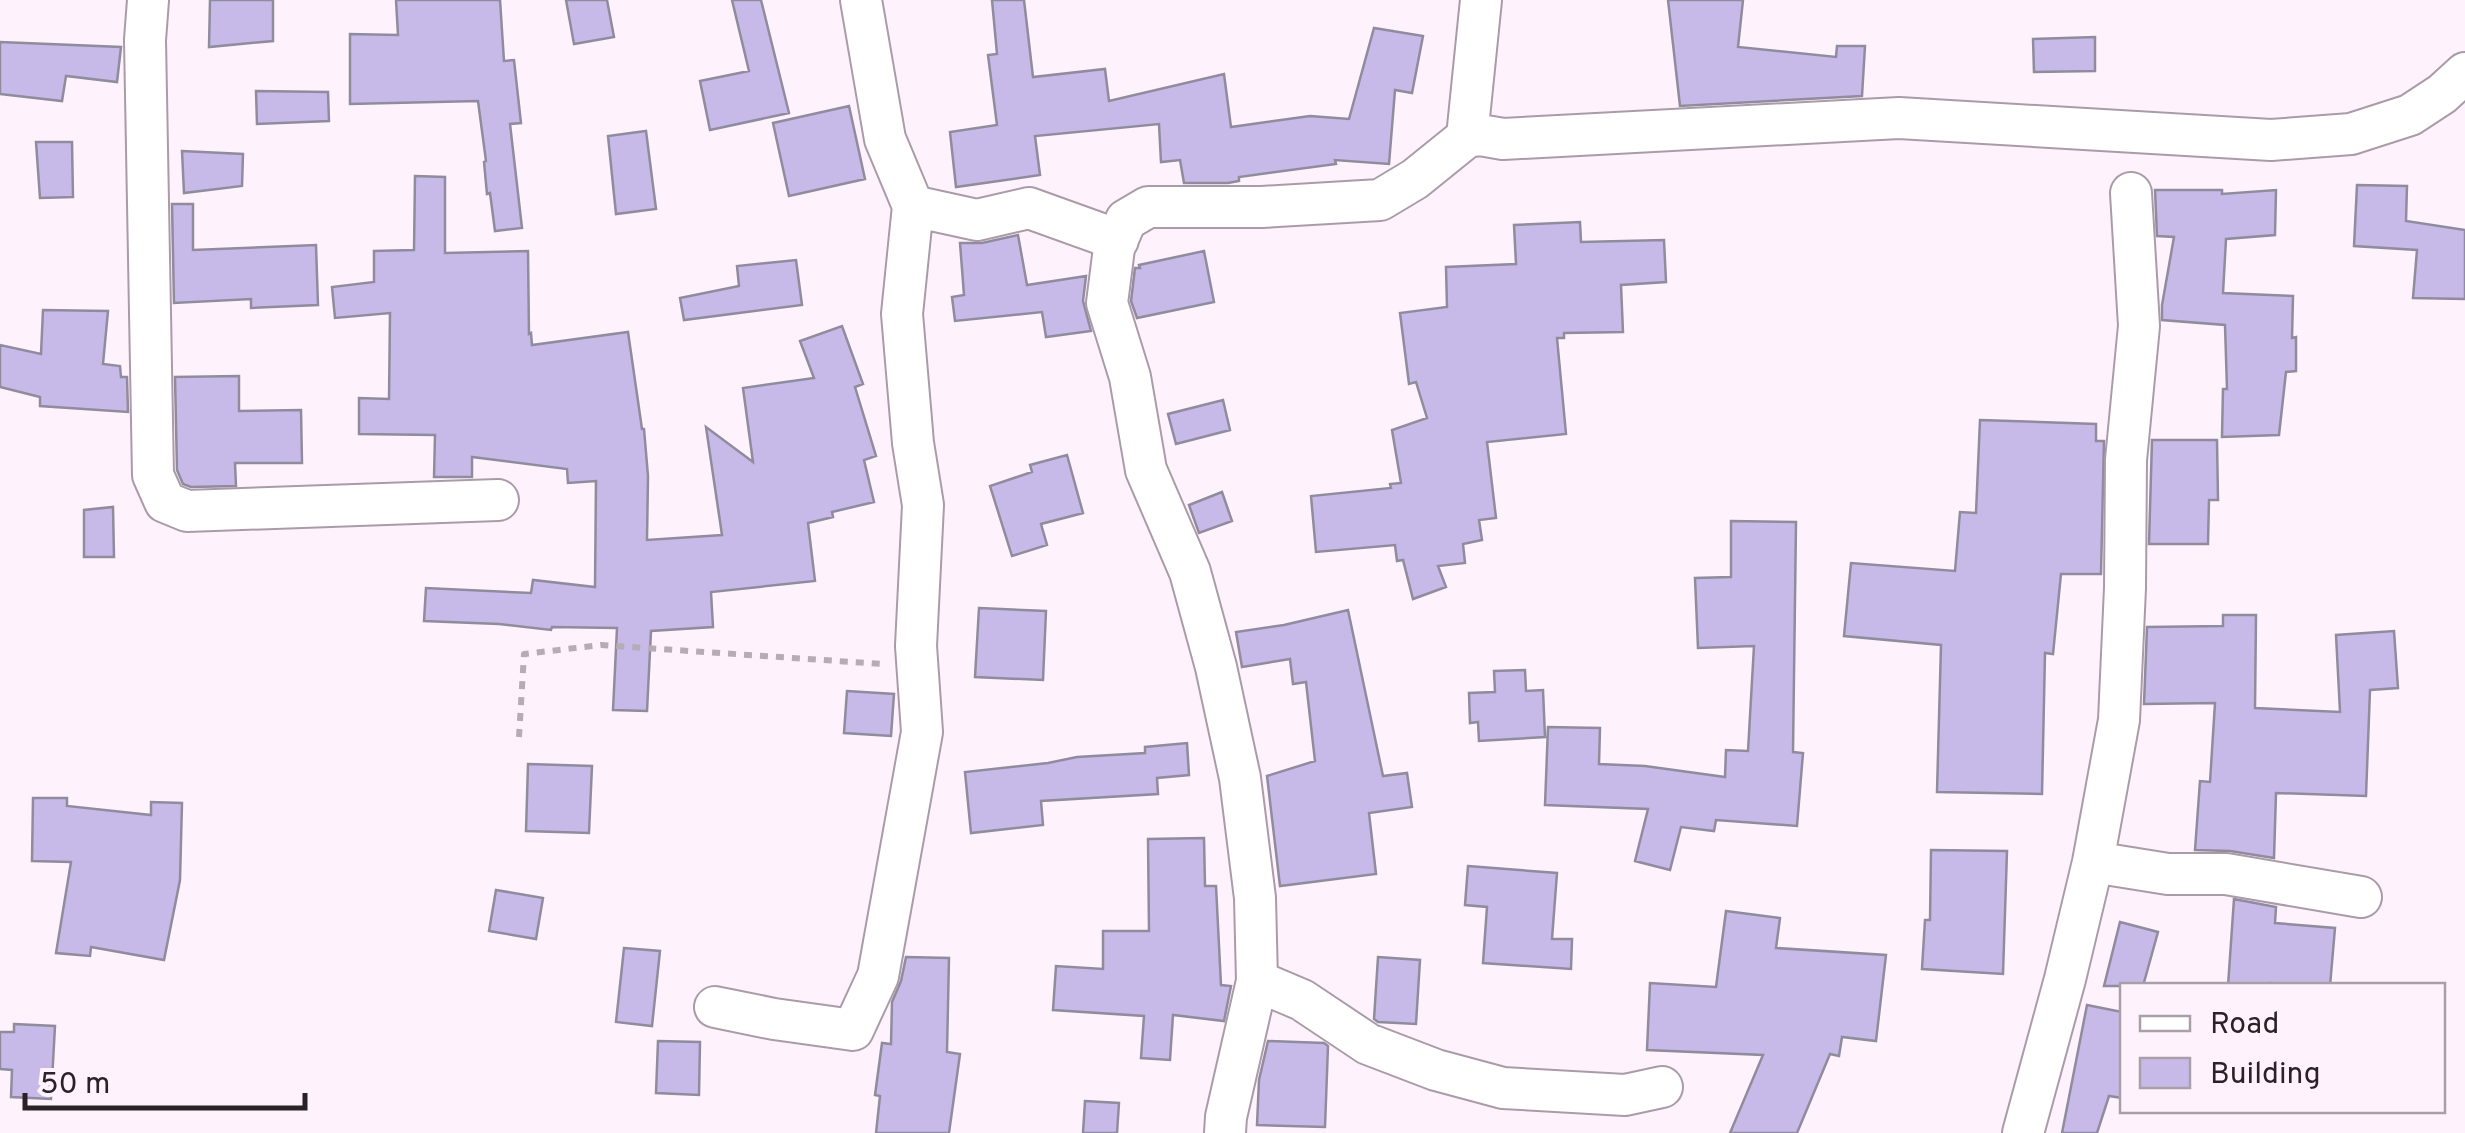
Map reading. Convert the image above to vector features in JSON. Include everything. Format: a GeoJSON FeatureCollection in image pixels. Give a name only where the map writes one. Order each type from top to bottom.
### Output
{"type":"FeatureCollection","features":[{"type":"Feature","properties":{"kind":"street"},"geometry":{"type":"LineString","coordinates":[[148,0],[153,475],[166,502],[186,511],[498,500]]}},
{"type":"Feature","properties":{"kind":"street"},"geometry":{"type":"LineString","coordinates":[[715,1007],[774,1020],[853,1030],[878,976],[922,732],[916,646],[923,505],[902,314],[913,206],[885,139],[861,0]]}},
{"type":"Feature","properties":{"kind":"street"},"geometry":{"type":"LineString","coordinates":[[1467,137],[1481,0]]}},
{"type":"Feature","properties":{"kind":"street"},"geometry":{"type":"LineString","coordinates":[[1225,1133],[1256,981],[1255,898],[1240,778],[1216,666],[1190,572],[1146,470],[1130,377],[1107,303],[1114,248],[1126,220],[1148,206],[1262,207],[1380,200],[1415,179],[1467,137],[1480,135],[1503,140],[1899,118],[2271,140],[2351,134],[2410,115],[2465,73]]}},
{"type":"Feature","properties":{"kind":"street"},"geometry":{"type":"LineString","coordinates":[[2022,1133],[2093,862],[2119,720],[2126,460],[2140,326],[2131,193]]}},
{"type":"Feature","properties":{"kind":"street"},"geometry":{"type":"LineString","coordinates":[[913,206],[977,220],[1029,208],[1118,240]]}},
{"type":"Feature","properties":{"kind":"street"},"geometry":{"type":"LineString","coordinates":[[2093,862],[2168,874],[2226,874],[2362,897]]}},
{"type":"Feature","properties":{"kind":"street"},"geometry":{"type":"LineString","coordinates":[[1256,981],[1302,1000],[1368,1044],[1436,1070],[1503,1088],[1625,1095],[1662,1086]]}},
{"type":"Feature","properties":{"kind":"path"},"geometry":{"type":"LineString","coordinates":[[518,737],[524,654],[601,645],[918,666]]}},
{"type":"Feature","properties":{"kind":"building"},"geometry":{"type":"Polygon","coordinates":[[[210,0],[273,0],[273,41],[209,47],[210,0]]]}},
{"type":"Feature","properties":{"kind":"building"},"geometry":{"type":"Polygon","coordinates":[[[396,0],[500,0],[504,61],[514,60],[521,123],[510,124],[522,228],[495,231],[490,193],[487,194],[478,101],[350,104],[350,34],[398,35],[396,0]]]}},
{"type":"Feature","properties":{"kind":"building"},"geometry":{"type":"Polygon","coordinates":[[[566,0],[607,0],[614,37],[574,44],[566,0]]]}},
{"type":"Feature","properties":{"kind":"building"},"geometry":{"type":"Polygon","coordinates":[[[732,0],[761,0],[789,113],[710,130],[700,81],[749,71],[732,0]]]}},
{"type":"Feature","properties":{"kind":"building"},"geometry":{"type":"Polygon","coordinates":[[[992,0],[1024,0],[1033,77],[1105,69],[1109,101],[1224,74],[1231,127],[1310,116],[1349,119],[1374,28],[1423,36],[1412,93],[1395,90],[1389,164],[1335,160],[1336,164],[1239,177],[1239,181],[1228,183],[1184,183],[1180,160],[1161,162],[1159,124],[1035,136],[1040,175],[956,187],[950,132],[997,125],[988,55],[997,54],[992,0]]]}},
{"type":"Feature","properties":{"kind":"building"},"geometry":{"type":"Polygon","coordinates":[[[1668,0],[1743,0],[1738,47],[1836,57],[1837,46],[1865,46],[1862,96],[1680,106],[1668,0]]]}},
{"type":"Feature","properties":{"kind":"building"},"geometry":{"type":"Polygon","coordinates":[[[2095,37],[2095,71],[2034,72],[2033,39],[2095,37]]]}},
{"type":"Feature","properties":{"kind":"building"},"geometry":{"type":"Polygon","coordinates":[[[0,42],[121,47],[117,82],[66,76],[62,101],[0,94],[0,42]]]}},
{"type":"Feature","properties":{"kind":"building"},"geometry":{"type":"Polygon","coordinates":[[[256,91],[328,92],[329,121],[257,124],[256,91]]]}},
{"type":"Feature","properties":{"kind":"building"},"geometry":{"type":"Polygon","coordinates":[[[849,106],[865,179],[789,196],[773,123],[849,106]]]}},
{"type":"Feature","properties":{"kind":"building"},"geometry":{"type":"Polygon","coordinates":[[[646,131],[656,209],[616,214],[608,136],[646,131]]]}},
{"type":"Feature","properties":{"kind":"building"},"geometry":{"type":"Polygon","coordinates":[[[36,142],[72,142],[73,197],[40,198],[36,142]]]}},
{"type":"Feature","properties":{"kind":"building"},"geometry":{"type":"Polygon","coordinates":[[[182,151],[243,154],[242,186],[184,193],[182,151]]]}},
{"type":"Feature","properties":{"kind":"building"},"geometry":{"type":"Polygon","coordinates":[[[415,176],[445,177],[445,253],[528,251],[532,345],[628,332],[644,429],[647,540],[722,535],[706,427],[753,462],[743,388],[814,378],[800,341],[842,326],[863,384],[855,387],[876,456],[864,460],[874,502],[832,512],[833,517],[808,523],[815,581],[711,592],[713,627],[651,631],[647,711],[613,710],[617,628],[551,630],[424,621],[426,588],[531,593],[533,580],[595,587],[596,481],[568,483],[567,469],[472,457],[472,477],[434,477],[435,435],[359,434],[359,398],[389,399],[390,313],[335,318],[332,287],[374,282],[374,251],[414,250],[415,176]]]}},
{"type":"Feature","properties":{"kind":"building"},"geometry":{"type":"Polygon","coordinates":[[[2357,185],[2407,186],[2406,221],[2465,230],[2465,299],[2413,298],[2417,250],[2354,246],[2357,185]]]}},
{"type":"Feature","properties":{"kind":"building"},"geometry":{"type":"Polygon","coordinates":[[[2155,190],[2222,190],[2222,194],[2276,190],[2275,235],[2226,239],[2223,293],[2293,296],[2296,371],[2286,372],[2279,435],[2222,437],[2223,389],[2227,389],[2225,325],[2162,320],[2174,237],[2157,236],[2155,190]]]}},
{"type":"Feature","properties":{"kind":"building"},"geometry":{"type":"Polygon","coordinates":[[[172,204],[193,204],[193,250],[316,245],[318,305],[251,308],[251,299],[174,303],[172,204]]]}},
{"type":"Feature","properties":{"kind":"building"},"geometry":{"type":"Polygon","coordinates":[[[1580,222],[1581,242],[1664,240],[1666,282],[1621,285],[1623,332],[1564,333],[1564,338],[1557,338],[1566,434],[1487,442],[1496,518],[1479,520],[1482,540],[1463,544],[1465,563],[1438,566],[1446,587],[1413,599],[1403,560],[1397,561],[1395,545],[1316,552],[1311,496],[1391,488],[1390,484],[1401,483],[1392,430],[1427,418],[1416,382],[1409,384],[1400,313],[1447,307],[1446,267],[1516,264],[1514,225],[1580,222]]]}},
{"type":"Feature","properties":{"kind":"building"},"geometry":{"type":"Polygon","coordinates":[[[1018,235],[1027,285],[1086,276],[1083,301],[1091,331],[1046,337],[1042,312],[955,321],[952,297],[964,295],[960,243],[982,243],[1018,235]]]}},
{"type":"Feature","properties":{"kind":"building"},"geometry":{"type":"Polygon","coordinates":[[[1204,251],[1214,302],[1137,318],[1131,301],[1135,268],[1204,251]]]}},
{"type":"Feature","properties":{"kind":"building"},"geometry":{"type":"Polygon","coordinates":[[[796,260],[802,305],[684,320],[680,298],[739,286],[737,266],[796,260]]]}},
{"type":"Feature","properties":{"kind":"building"},"geometry":{"type":"Polygon","coordinates":[[[43,310],[108,311],[103,364],[120,366],[121,377],[127,377],[128,412],[40,406],[40,397],[0,387],[0,345],[41,354],[43,310]]]}},
{"type":"Feature","properties":{"kind":"building"},"geometry":{"type":"Polygon","coordinates":[[[239,376],[239,411],[301,410],[302,463],[235,463],[236,486],[183,484],[177,470],[175,377],[239,376]]]}},
{"type":"Feature","properties":{"kind":"building"},"geometry":{"type":"Polygon","coordinates":[[[1223,400],[1230,430],[1176,444],[1168,414],[1223,400]]]}},
{"type":"Feature","properties":{"kind":"building"},"geometry":{"type":"Polygon","coordinates":[[[1980,420],[2096,424],[2096,441],[2104,441],[2101,574],[2061,574],[2053,654],[2045,653],[2042,794],[1937,792],[1941,645],[1844,636],[1851,563],[1955,571],[1960,512],[1976,513],[1980,420]]]}},
{"type":"Feature","properties":{"kind":"building"},"geometry":{"type":"Polygon","coordinates":[[[2152,440],[2217,440],[2218,500],[2209,500],[2208,544],[2149,544],[2152,440]]]}},
{"type":"Feature","properties":{"kind":"building"},"geometry":{"type":"Polygon","coordinates":[[[1067,455],[1083,513],[1041,524],[1047,545],[1012,556],[990,486],[1032,472],[1030,465],[1067,455]]]}},
{"type":"Feature","properties":{"kind":"building"},"geometry":{"type":"Polygon","coordinates":[[[1222,492],[1232,521],[1199,533],[1189,505],[1222,492]]]}},
{"type":"Feature","properties":{"kind":"building"},"geometry":{"type":"Polygon","coordinates":[[[113,507],[114,557],[84,557],[84,510],[113,507]]]}},
{"type":"Feature","properties":{"kind":"building"},"geometry":{"type":"Polygon","coordinates":[[[1731,521],[1796,522],[1793,752],[1803,753],[1797,826],[1716,820],[1714,831],[1681,827],[1670,870],[1635,861],[1648,809],[1545,805],[1548,727],[1600,728],[1599,764],[1725,777],[1726,750],[1748,751],[1754,646],[1698,648],[1695,578],[1731,577],[1731,521]]]}},
{"type":"Feature","properties":{"kind":"building"},"geometry":{"type":"Polygon","coordinates":[[[979,608],[1046,611],[1043,680],[975,677],[979,608]]]}},
{"type":"Feature","properties":{"kind":"building"},"geometry":{"type":"Polygon","coordinates":[[[1348,610],[1383,776],[1407,773],[1412,807],[1369,813],[1376,874],[1280,886],[1267,776],[1315,761],[1306,682],[1293,684],[1290,659],[1242,667],[1236,632],[1348,610]]]}},
{"type":"Feature","properties":{"kind":"building"},"geometry":{"type":"Polygon","coordinates":[[[2223,615],[2256,615],[2255,708],[2340,712],[2336,635],[2394,631],[2398,688],[2370,690],[2366,796],[2276,793],[2274,858],[2195,850],[2200,781],[2210,782],[2215,703],[2144,704],[2147,627],[2223,626],[2223,615]]]}},
{"type":"Feature","properties":{"kind":"building"},"geometry":{"type":"Polygon","coordinates":[[[1525,670],[1526,691],[1543,690],[1545,737],[1479,741],[1478,722],[1470,723],[1469,693],[1495,692],[1494,671],[1525,670]]]}},
{"type":"Feature","properties":{"kind":"building"},"geometry":{"type":"Polygon","coordinates":[[[847,691],[894,694],[891,736],[844,733],[847,691]]]}},
{"type":"Feature","properties":{"kind":"building"},"geometry":{"type":"Polygon","coordinates":[[[1187,743],[1189,775],[1157,778],[1158,794],[1041,801],[1043,825],[971,833],[965,772],[1077,757],[1145,753],[1145,747],[1187,743]]]}},
{"type":"Feature","properties":{"kind":"building"},"geometry":{"type":"Polygon","coordinates":[[[528,764],[592,766],[589,833],[526,831],[528,764]]]}},
{"type":"Feature","properties":{"kind":"building"},"geometry":{"type":"Polygon","coordinates":[[[33,798],[67,798],[67,806],[151,815],[151,802],[182,803],[180,880],[164,960],[91,947],[90,956],[56,953],[71,862],[32,861],[33,798]]]}},
{"type":"Feature","properties":{"kind":"building"},"geometry":{"type":"Polygon","coordinates":[[[1204,838],[1205,886],[1216,886],[1221,985],[1231,986],[1224,1021],[1173,1015],[1170,1060],[1141,1058],[1144,1016],[1053,1010],[1056,966],[1103,969],[1103,931],[1149,931],[1148,839],[1204,838]]]}},
{"type":"Feature","properties":{"kind":"building"},"geometry":{"type":"Polygon","coordinates":[[[1931,850],[2007,851],[2003,974],[1922,969],[1925,920],[1930,920],[1931,850]]]}},
{"type":"Feature","properties":{"kind":"building"},"geometry":{"type":"Polygon","coordinates":[[[1468,866],[1557,873],[1552,939],[1572,939],[1571,969],[1483,963],[1487,907],[1465,905],[1468,866]]]}},
{"type":"Feature","properties":{"kind":"building"},"geometry":{"type":"Polygon","coordinates":[[[496,890],[543,898],[536,939],[489,931],[496,890]]]}},
{"type":"Feature","properties":{"kind":"building"},"geometry":{"type":"Polygon","coordinates":[[[2234,899],[2276,907],[2275,923],[2335,928],[2330,983],[2228,983],[2234,899]]]}},
{"type":"Feature","properties":{"kind":"building"},"geometry":{"type":"Polygon","coordinates":[[[1726,911],[1780,918],[1776,948],[1886,955],[1876,1041],[1842,1037],[1839,1056],[1830,1054],[1797,1133],[1730,1133],[1763,1055],[1647,1050],[1650,983],[1716,987],[1726,911]]]}},
{"type":"Feature","properties":{"kind":"building"},"geometry":{"type":"Polygon","coordinates":[[[2120,922],[2158,932],[2144,983],[2104,986],[2120,922]]]}},
{"type":"Feature","properties":{"kind":"building"},"geometry":{"type":"Polygon","coordinates":[[[624,948],[660,951],[652,1026],[616,1022],[624,948]]]}},
{"type":"Feature","properties":{"kind":"building"},"geometry":{"type":"Polygon","coordinates":[[[906,957],[949,958],[947,1052],[960,1054],[949,1133],[876,1133],[880,1096],[875,1095],[882,1043],[891,1044],[892,1002],[906,957]]]}},
{"type":"Feature","properties":{"kind":"building"},"geometry":{"type":"Polygon","coordinates":[[[1378,957],[1420,960],[1416,1024],[1374,1019],[1378,957]]]}},
{"type":"Feature","properties":{"kind":"building"},"geometry":{"type":"Polygon","coordinates":[[[2087,1005],[2120,1012],[2120,1098],[2109,1096],[2097,1133],[2062,1133],[2087,1005]]]}},
{"type":"Feature","properties":{"kind":"building"},"geometry":{"type":"Polygon","coordinates":[[[14,1024],[55,1026],[51,1099],[11,1097],[12,1070],[0,1069],[0,1032],[14,1032],[14,1024]]]}},
{"type":"Feature","properties":{"kind":"building"},"geometry":{"type":"Polygon","coordinates":[[[658,1041],[700,1042],[699,1095],[656,1093],[658,1041]]]}},
{"type":"Feature","properties":{"kind":"building"},"geometry":{"type":"Polygon","coordinates":[[[1268,1041],[1328,1046],[1325,1127],[1257,1125],[1259,1080],[1268,1041]]]}},
{"type":"Feature","properties":{"kind":"building"},"geometry":{"type":"Polygon","coordinates":[[[1085,1101],[1119,1103],[1117,1133],[1083,1133],[1085,1101]]]}}]}
